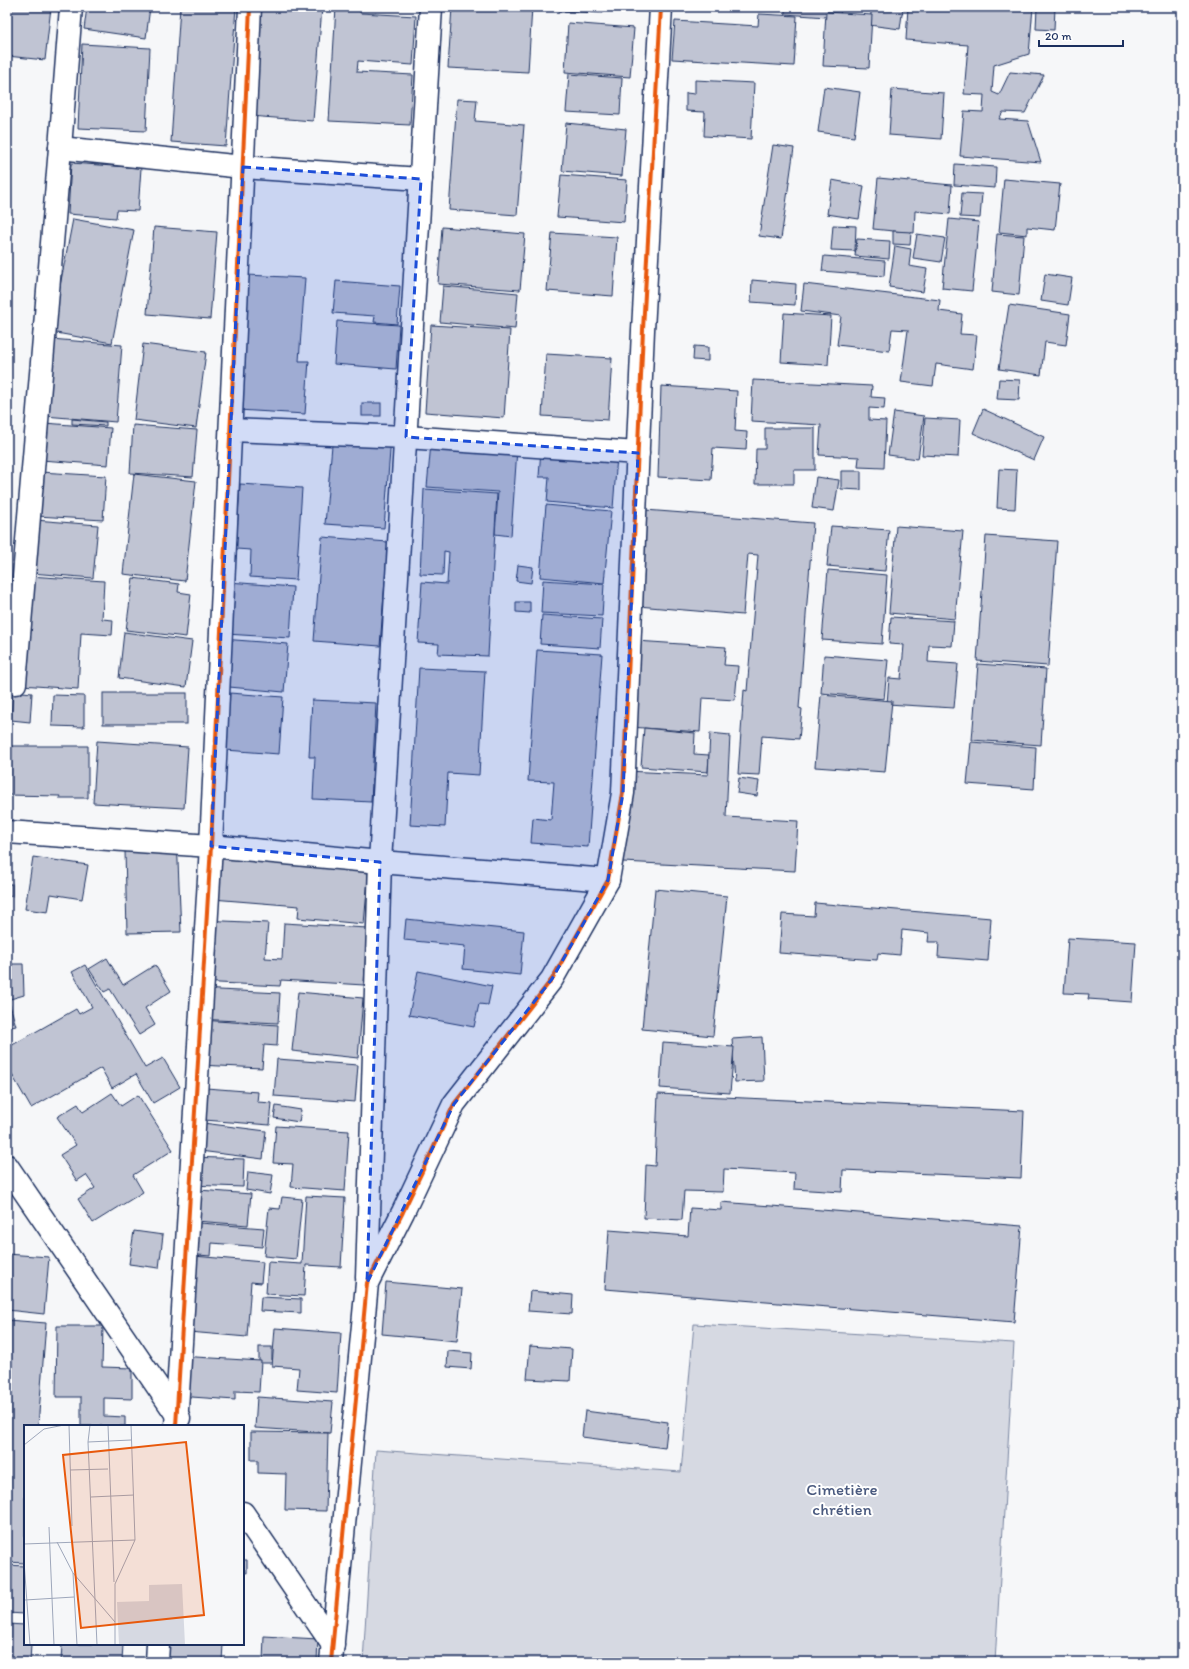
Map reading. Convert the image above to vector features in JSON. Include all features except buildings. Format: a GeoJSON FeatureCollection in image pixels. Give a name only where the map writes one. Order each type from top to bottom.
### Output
{"type":"FeatureCollection","features":[{"type":"Feature","properties":{"kind":"street"},"geometry":{"type":"LineString","coordinates":[[15,683],[71,7]]}},
{"type":"Feature","properties":{"kind":"street"},"geometry":{"type":"LineString","coordinates":[[179,1422],[211,846],[250,7]]}},
{"type":"Feature","properties":{"kind":"street"},"geometry":{"type":"LineString","coordinates":[[332,1653],[367,1283],[380,862],[431,7]]}},
{"type":"Feature","properties":{"kind":"street"},"geometry":{"type":"LineString","coordinates":[[367,1283],[403,1212],[454,1104],[552,979],[608,880],[623,793],[643,330],[661,7]]}},
{"type":"Feature","properties":{"kind":"street"},"geometry":{"type":"LineString","coordinates":[[60,148],[243,167],[421,179]]}},
{"type":"Feature","properties":{"kind":"street"},"geometry":{"type":"LineString","coordinates":[[231,430],[406,437],[638,454]]}},
{"type":"Feature","properties":{"kind":"street"},"geometry":{"type":"LineString","coordinates":[[7,832],[211,846],[380,862],[608,880]]}},
{"type":"Feature","properties":{"kind":"street"},"geometry":{"type":"LineString","coordinates":[[7,1166],[179,1422]]}},
{"type":"Feature","properties":{"kind":"street"},"geometry":{"type":"LineString","coordinates":[[244,1514],[332,1653]]}},
{"type":"Feature","properties":{"kind":"street"},"geometry":{"type":"LineString","coordinates":[[157,1662],[158,1645]]}},
{"type":"Feature","properties":{"kind":"highlighted area"},"geometry":{"type":"Polygon","coordinates":[[[243,167],[421,179],[406,437],[638,453],[623,793],[608,880],[552,979],[454,1104],[367,1283],[380,862],[211,846],[243,167]]]}},
{"type":"Feature","properties":{"kind":"green space","name":"Cimetière chrétien"},"geometry":{"type":"Polygon","coordinates":[[[694,1324],[1014,1343],[995,1662],[363,1662],[376,1450],[681,1472],[694,1324]]]}},
{"type":"Feature","properties":{"kind":"cycle path"},"geometry":{"type":"LineString","coordinates":[[176,1425],[211,846],[250,7]]}},
{"type":"Feature","properties":{"kind":"cycle path"},"geometry":{"type":"LineString","coordinates":[[331,1662],[367,1283],[403,1212],[454,1104],[552,979],[608,880],[623,793],[643,330],[661,7]]}}]}
